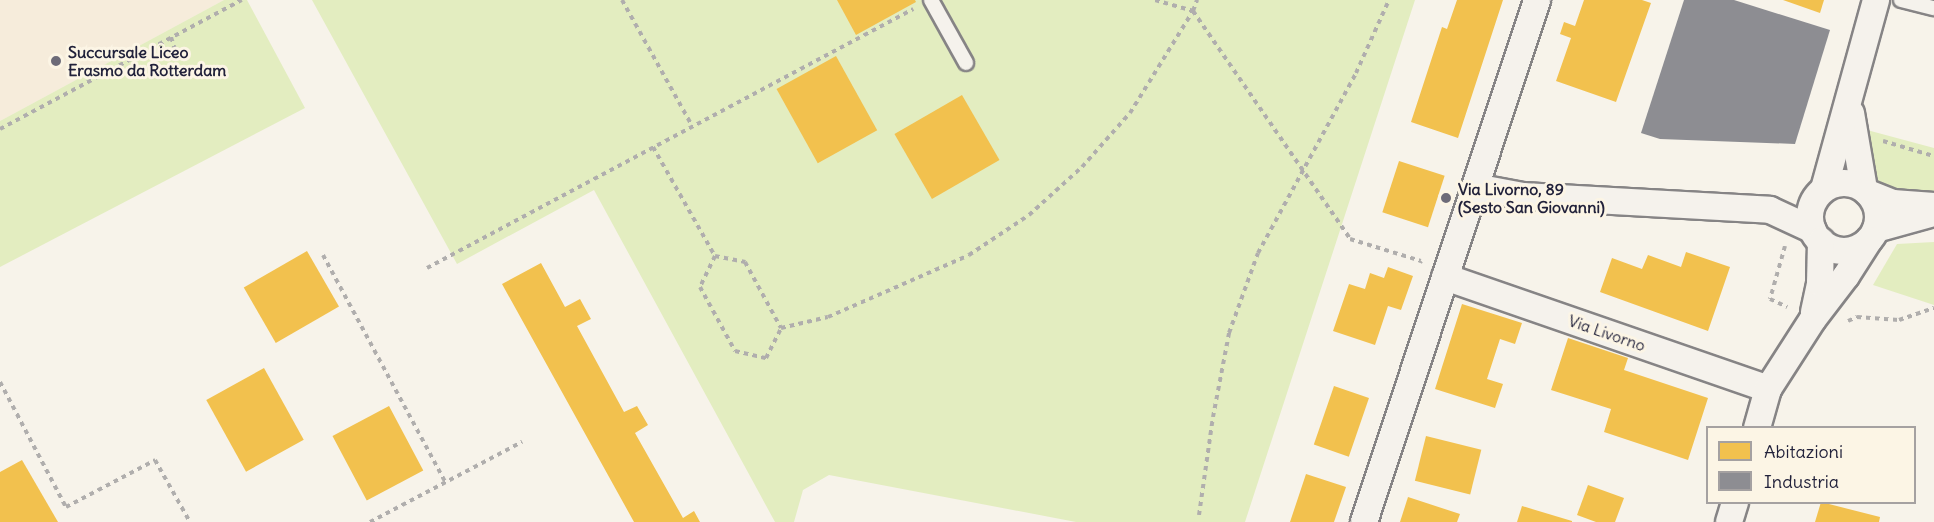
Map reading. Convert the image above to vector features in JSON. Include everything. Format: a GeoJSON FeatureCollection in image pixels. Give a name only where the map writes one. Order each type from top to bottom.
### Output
{"type":"FeatureCollection","features":[{"type":"Feature","properties":{"kind":"street"},"geometry":{"type":"LineString","coordinates":[[1364,522],[1537,0]]}},
{"type":"Feature","properties":{"kind":"street"},"geometry":{"type":"LineString","coordinates":[[1813,318],[1820,283],[1817,235],[1811,211],[1822,191],[1850,101],[1876,0]]}},
{"type":"Feature","properties":{"kind":"street"},"geometry":{"type":"LineString","coordinates":[[1758,426],[1768,389],[1813,318],[1846,276],[1872,235],[1877,210],[1866,191],[1853,139],[1850,101]]}},
{"type":"Feature","properties":{"kind":"street"},"geometry":{"type":"LineString","coordinates":[[1475,187],[1523,196],[1770,210],[1844,183],[1893,202],[1934,206]]}},
{"type":"Feature","properties":{"kind":"street"},"geometry":{"type":"LineString","coordinates":[[1770,210],[1840,250],[1860,247],[1872,235],[1934,213]]}},
{"type":"Feature","properties":{"kind":"street","name":"Via Livorno"},"geometry":{"type":"LineString","coordinates":[[1445,277],[1768,389]]}},
{"type":"Feature","properties":{"kind":"street"},"geometry":{"type":"LineString","coordinates":[[1730,522],[1734,504]]}},
{"type":"Feature","properties":{"kind":"lane"},"geometry":{"type":"LineString","coordinates":[[1900,0],[1934,8]]}},
{"type":"Feature","properties":{"kind":"lane"},"geometry":{"type":"LineString","coordinates":[[925,3],[966,63]]}},
{"type":"Feature","properties":{"kind":"path"},"geometry":{"type":"LineString","coordinates":[[0,129],[242,0]]}},
{"type":"Feature","properties":{"kind":"path"},"geometry":{"type":"LineString","coordinates":[[622,0],[692,126]]}},
{"type":"Feature","properties":{"kind":"path"},"geometry":{"type":"LineString","coordinates":[[1155,0],[1193,11],[1350,239],[1421,261],[1418,271]]}},
{"type":"Feature","properties":{"kind":"path"},"geometry":{"type":"LineString","coordinates":[[781,328],[828,317],[905,285],[969,255],[1029,215],[1082,167],[1130,113],[1193,11],[1197,0]]}},
{"type":"Feature","properties":{"kind":"path"},"geometry":{"type":"LineString","coordinates":[[1199,515],[1213,417],[1229,333],[1258,254],[1356,73],[1389,0]]}},
{"type":"Feature","properties":{"kind":"path"},"geometry":{"type":"LineString","coordinates":[[427,268],[925,3]]}},
{"type":"Feature","properties":{"kind":"path"},"geometry":{"type":"LineString","coordinates":[[171,38],[179,61]]}},
{"type":"Feature","properties":{"kind":"path"},"geometry":{"type":"LineString","coordinates":[[1880,141],[1934,156]]}},
{"type":"Feature","properties":{"kind":"path"},"geometry":{"type":"LineString","coordinates":[[653,147],[715,256],[745,262],[781,328]]}},
{"type":"Feature","properties":{"kind":"path"},"geometry":{"type":"LineString","coordinates":[[323,255],[445,482]]}},
{"type":"Feature","properties":{"kind":"path"},"geometry":{"type":"LineString","coordinates":[[715,256],[700,287],[735,351],[766,358],[781,328]]}},
{"type":"Feature","properties":{"kind":"path"},"geometry":{"type":"LineString","coordinates":[[0,382],[66,507],[155,460],[190,522]]}},
{"type":"Feature","properties":{"kind":"path"},"geometry":{"type":"LineString","coordinates":[[370,522],[522,442]]}},
{"type":"Feature","properties":{"kind":"shaded area","name":"Succursale Liceo Erasmo da Rotterdam"},"geometry":{"type":"Polygon","coordinates":[[[0,0],[224,0],[0,121],[0,0]]]}},
{"type":"Feature","properties":{"kind":"green space"},"geometry":{"type":"Polygon","coordinates":[[[224,0],[247,0],[305,108],[0,267],[0,121],[224,0]]]}},
{"type":"Feature","properties":{"kind":"green space"},"geometry":{"type":"Polygon","coordinates":[[[312,0],[1415,0],[1245,522],[1076,522],[829,475],[803,490],[794,522],[775,522],[594,190],[457,264],[312,0]]]}},
{"type":"Feature","properties":{"kind":"green space"},"geometry":{"type":"Polygon","coordinates":[[[1867,130],[1934,148],[1934,193],[1890,192],[1879,186],[1873,179],[1867,130]]]}},
{"type":"Feature","properties":{"kind":"green space"},"geometry":{"type":"Polygon","coordinates":[[[1934,242],[1934,305],[1873,285],[1897,244],[1934,242]]]}},
{"type":"Feature","properties":{"kind":"building: Abitazioni"},"geometry":{"type":"Polygon","coordinates":[[[837,0],[915,0],[916,2],[856,35],[837,0]]]}},
{"type":"Feature","properties":{"kind":"building: Abitazioni"},"geometry":{"type":"Polygon","coordinates":[[[1457,0],[1503,0],[1458,138],[1411,122],[1442,27],[1447,29],[1457,0]]]}},
{"type":"Feature","properties":{"kind":"building: Abitazioni"},"geometry":{"type":"Polygon","coordinates":[[[1584,0],[1642,0],[1651,3],[1616,102],[1556,81],[1571,38],[1560,34],[1564,22],[1575,26],[1584,0]]]}},
{"type":"Feature","properties":{"kind":"building: Abitazioni"},"geometry":{"type":"Polygon","coordinates":[[[1783,0],[1824,0],[1820,13],[1783,0]]]}},
{"type":"Feature","properties":{"kind":"building: Abitazioni"},"geometry":{"type":"Polygon","coordinates":[[[836,56],[877,130],[818,163],[777,89],[836,56]]]}},
{"type":"Feature","properties":{"kind":"building: Abitazioni"},"geometry":{"type":"Polygon","coordinates":[[[962,95],[1000,160],[932,199],[894,134],[962,95]]]}},
{"type":"Feature","properties":{"kind":"building: Abitazioni"},"geometry":{"type":"Polygon","coordinates":[[[1399,161],[1445,176],[1428,227],[1382,212],[1399,161]]]}},
{"type":"Feature","properties":{"kind":"building: Abitazioni"},"geometry":{"type":"Polygon","coordinates":[[[307,251],[339,306],[276,343],[244,288],[307,251]]]}},
{"type":"Feature","properties":{"kind":"building: Abitazioni"},"geometry":{"type":"Polygon","coordinates":[[[1686,252],[1730,267],[1708,331],[1600,292],[1612,258],[1642,269],[1648,255],[1681,267],[1686,252]]]}},
{"type":"Feature","properties":{"kind":"building: Abitazioni"},"geometry":{"type":"Polygon","coordinates":[[[541,263],[565,307],[580,299],[591,319],[577,326],[624,412],[637,406],[648,425],[635,433],[683,518],[694,511],[700,522],[634,522],[502,284],[541,263]]]}},
{"type":"Feature","properties":{"kind":"building: Abitazioni"},"geometry":{"type":"Polygon","coordinates":[[[1388,267],[1413,276],[1401,310],[1388,306],[1375,345],[1333,331],[1349,284],[1365,289],[1370,273],[1384,278],[1388,267]]]}},
{"type":"Feature","properties":{"kind":"building: Abitazioni"},"geometry":{"type":"Polygon","coordinates":[[[1462,304],[1522,323],[1515,344],[1500,339],[1487,379],[1503,384],[1495,408],[1435,389],[1462,304]]]}},
{"type":"Feature","properties":{"kind":"building: Abitazioni"},"geometry":{"type":"Polygon","coordinates":[[[1568,338],[1628,358],[1624,370],[1708,398],[1688,460],[1604,432],[1611,409],[1551,390],[1568,338]]]}},
{"type":"Feature","properties":{"kind":"building: Abitazioni"},"geometry":{"type":"Polygon","coordinates":[[[264,368],[304,440],[246,472],[206,400],[264,368]]]}},
{"type":"Feature","properties":{"kind":"building: Abitazioni"},"geometry":{"type":"Polygon","coordinates":[[[1334,386],[1369,398],[1349,457],[1314,445],[1334,386]]]}},
{"type":"Feature","properties":{"kind":"building: Abitazioni"},"geometry":{"type":"Polygon","coordinates":[[[389,406],[423,470],[367,501],[332,436],[389,406]]]}},
{"type":"Feature","properties":{"kind":"building: Abitazioni"},"geometry":{"type":"Polygon","coordinates":[[[1426,436],[1481,450],[1470,494],[1415,481],[1426,436]]]}},
{"type":"Feature","properties":{"kind":"building: Abitazioni"},"geometry":{"type":"Polygon","coordinates":[[[22,460],[58,522],[0,522],[0,472],[22,460]]]}},
{"type":"Feature","properties":{"kind":"building: Abitazioni"},"geometry":{"type":"Polygon","coordinates":[[[1306,474],[1346,487],[1334,522],[1290,522],[1306,474]]]}},
{"type":"Feature","properties":{"kind":"building: Abitazioni"},"geometry":{"type":"Polygon","coordinates":[[[1588,485],[1624,498],[1615,522],[1596,522],[1577,515],[1588,485]]]}},
{"type":"Feature","properties":{"kind":"building: Abitazioni"},"geometry":{"type":"Polygon","coordinates":[[[1408,497],[1460,514],[1457,522],[1400,522],[1408,497]]]}},
{"type":"Feature","properties":{"kind":"building: Abitazioni"},"geometry":{"type":"Polygon","coordinates":[[[1820,504],[1829,504],[1880,517],[1879,522],[1815,522],[1820,504]]]}},
{"type":"Feature","properties":{"kind":"building: Abitazioni"},"geometry":{"type":"Polygon","coordinates":[[[1522,506],[1572,521],[1572,522],[1517,522],[1522,506]]]}},
{"type":"Feature","properties":{"kind":"building: Industria"},"geometry":{"type":"Polygon","coordinates":[[[1684,0],[1734,0],[1830,30],[1795,144],[1660,139],[1641,133],[1684,0]]]}},
{"type":"Feature","properties":{"kind":"place","name":"Succursale Liceo Erasmo da Rotterdam"},"geometry":{"type":"Point","coordinates":[56,61]}},
{"type":"Feature","properties":{"kind":"place","name":"Via Livorno, 89 (Sesto San Giovanni)"},"geometry":{"type":"Point","coordinates":[1446,198]}}]}
